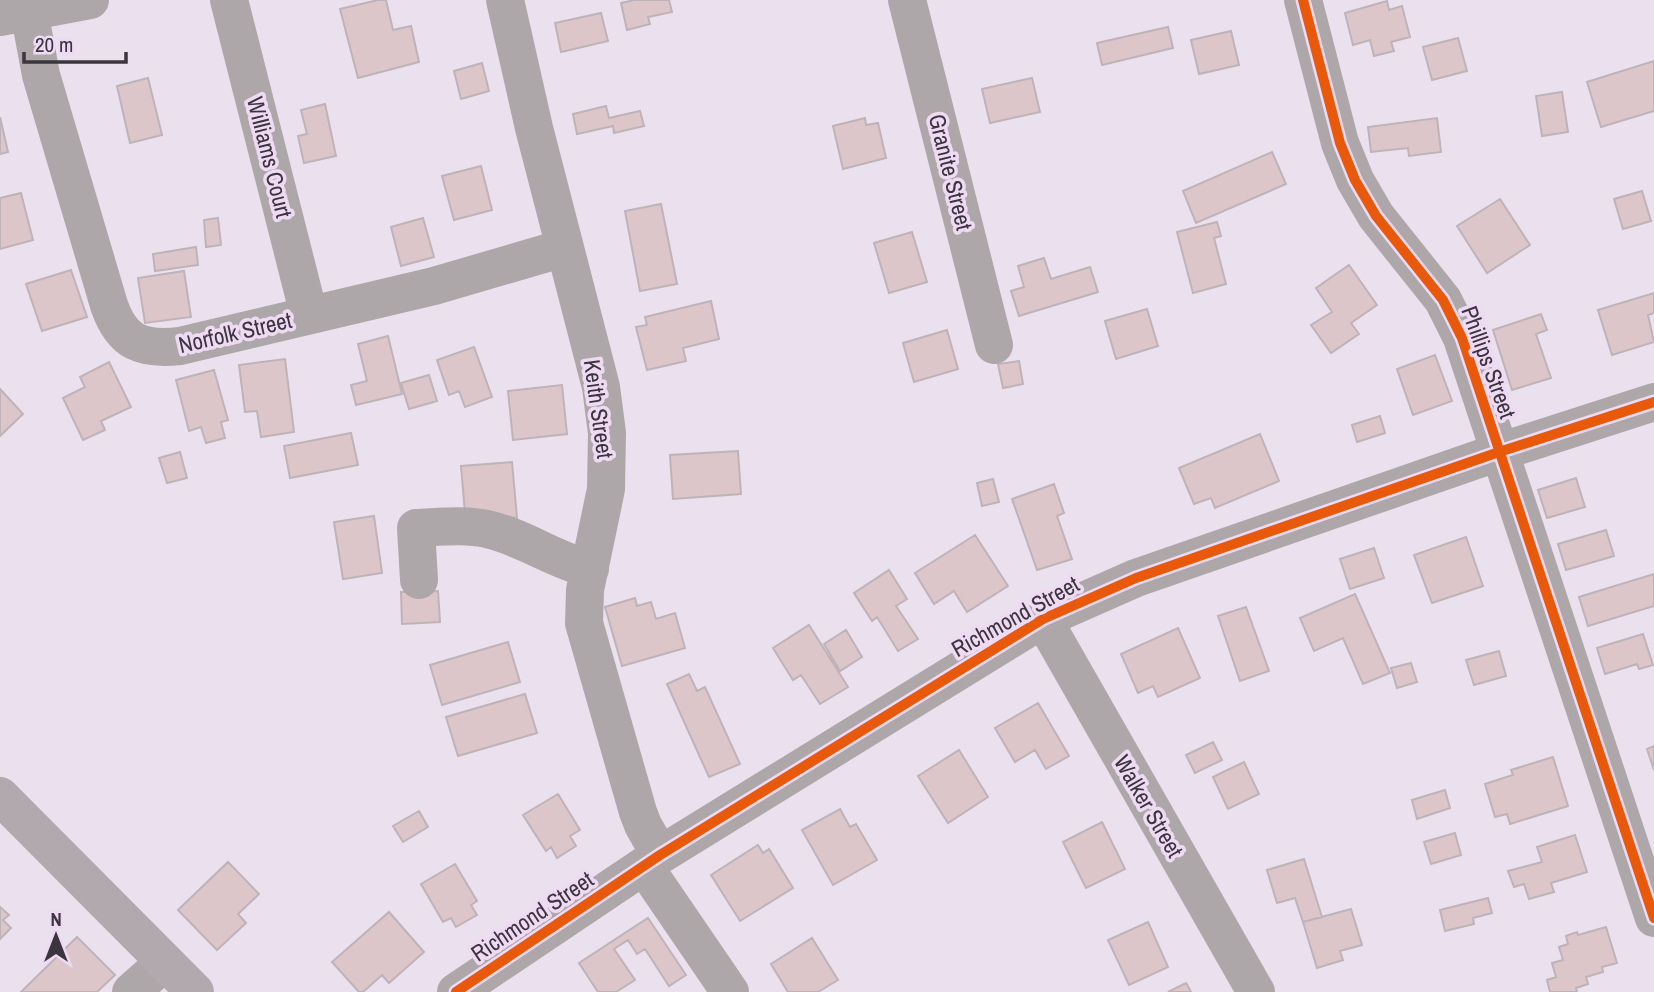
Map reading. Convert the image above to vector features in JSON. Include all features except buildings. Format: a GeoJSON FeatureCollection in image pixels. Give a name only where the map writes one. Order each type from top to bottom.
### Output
{"type":"FeatureCollection","features":[{"type":"Feature","properties":{"kind":"main road"},"geometry":{"type":"LineString","coordinates":[[0,796],[195,992]]}},
{"type":"Feature","properties":{"kind":"street"},"geometry":{"type":"LineString","coordinates":[[18,10],[90,0]]}},
{"type":"Feature","properties":{"kind":"street","name":"Williams Court"},"geometry":{"type":"LineString","coordinates":[[229,0],[309,315]]}},
{"type":"Feature","properties":{"kind":"street","name":"Keith Street"},"geometry":{"type":"LineString","coordinates":[[505,0],[564,248],[596,367],[607,433],[606,489],[583,607],[587,639],[652,860],[730,992]]}},
{"type":"Feature","properties":{"kind":"street","name":"Granite Street"},"geometry":{"type":"LineString","coordinates":[[907,0],[994,345]]}},
{"type":"Feature","properties":{"kind":"street","name":"Phillips Street"},"geometry":{"type":"LineString","coordinates":[[1303,0],[1340,143],[1351,172],[1376,216],[1430,283],[1453,318],[1470,359],[1654,918]]}},
{"type":"Feature","properties":{"kind":"street","name":"Norfolk Street"},"geometry":{"type":"LineString","coordinates":[[18,10],[108,305],[120,329],[138,344],[167,347],[434,286],[564,248]]}},
{"type":"Feature","properties":{"kind":"street","name":"Richmond Street"},"geometry":{"type":"LineString","coordinates":[[456,992],[652,860],[1043,619],[1136,578],[1499,452],[1654,402]]}},
{"type":"Feature","properties":{"kind":"street"},"geometry":{"type":"LineString","coordinates":[[419,580],[416,528],[456,526],[488,529],[559,560],[590,569]]}},
{"type":"Feature","properties":{"kind":"street","name":"Walker Street"},"geometry":{"type":"LineString","coordinates":[[1043,619],[1256,992]]}},
{"type":"Feature","properties":{"kind":"street"},"geometry":{"type":"LineString","coordinates":[[131,992],[165,962]]}},
{"type":"Feature","properties":{"kind":"cycle path"},"geometry":{"type":"LineString","coordinates":[[1303,0],[1340,143],[1355,180],[1376,216],[1443,300],[1462,338],[1654,918]]}},
{"type":"Feature","properties":{"kind":"cycle path"},"geometry":{"type":"LineString","coordinates":[[456,992],[660,855],[1043,619],[1136,578],[1499,452],[1654,402]]}}]}
